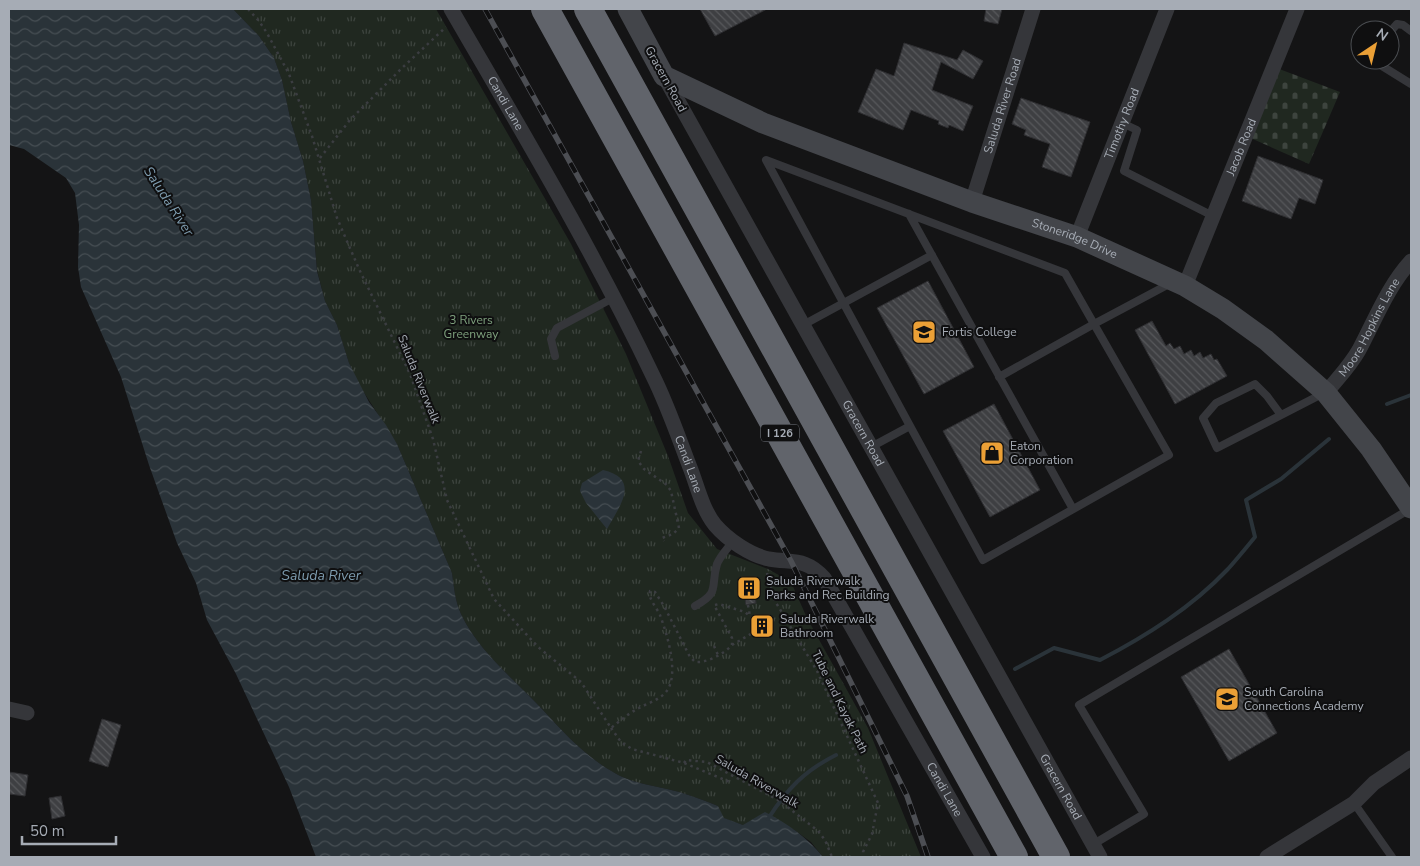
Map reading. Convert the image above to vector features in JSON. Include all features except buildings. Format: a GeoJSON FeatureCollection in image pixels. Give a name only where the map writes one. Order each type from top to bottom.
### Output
{"type":"FeatureCollection","features":[{"type":"Feature","properties":{"kind":"highway","name":"I 126"},"geometry":{"type":"LineString","coordinates":[[545,9],[1014,857]]}},
{"type":"Feature","properties":{"kind":"highway","name":"I 126"},"geometry":{"type":"LineString","coordinates":[[588,9],[1056,857]]}},
{"type":"Feature","properties":{"kind":"highway"},"geometry":{"type":"LineString","coordinates":[[1023,799],[1066,857]]}},
{"type":"Feature","properties":{"kind":"street","name":"Gracern Road"},"geometry":{"type":"LineString","coordinates":[[628,9],[1096,851]]}},
{"type":"Feature","properties":{"kind":"street","name":"Saluda River Road"},"geometry":{"type":"LineString","coordinates":[[972,202],[1034,9]]}},
{"type":"Feature","properties":{"kind":"street","name":"Timothy Road"},"geometry":{"type":"LineString","coordinates":[[1077,237],[1167,9]]}},
{"type":"Feature","properties":{"kind":"street","name":"Jacob Road"},"geometry":{"type":"LineString","coordinates":[[1180,284],[1213,216],[1297,9]]}},
{"type":"Feature","properties":{"kind":"street","name":"Candi Lane"},"geometry":{"type":"LineString","coordinates":[[454,13],[574,223],[613,298],[664,399],[704,507],[716,526],[733,541],[763,557],[802,562],[813,567],[824,578],[983,857]]}},
{"type":"Feature","properties":{"kind":"street","name":"Stoneridge Drive"},"geometry":{"type":"LineString","coordinates":[[664,76],[763,123],[972,202],[1077,237],[1180,284],[1222,309],[1266,340],[1326,393],[1371,449],[1411,508]]}},
{"type":"Feature","properties":{"kind":"street","name":"Moore Hopkins Lane"},"geometry":{"type":"LineString","coordinates":[[1326,393],[1358,352],[1390,291],[1411,261]]}},
{"type":"Feature","properties":{"kind":"street"},"geometry":{"type":"LineString","coordinates":[[9,709],[28,713]]}},
{"type":"Feature","properties":{"kind":"street"},"geometry":{"type":"LineString","coordinates":[[1267,857],[1354,803],[1374,783],[1411,758]]}},
{"type":"Feature","properties":{"kind":"lane"},"geometry":{"type":"LineString","coordinates":[[1400,25],[1411,31]]}},
{"type":"Feature","properties":{"kind":"lane"},"geometry":{"type":"LineString","coordinates":[[1388,70],[1411,84]]}},
{"type":"Feature","properties":{"kind":"lane"},"geometry":{"type":"LineString","coordinates":[[1122,123],[1137,130],[1124,171],[1213,216]]}},
{"type":"Feature","properties":{"kind":"lane"},"geometry":{"type":"LineString","coordinates":[[766,160],[1064,273],[1169,455],[984,560],[843,303],[766,160]]}},
{"type":"Feature","properties":{"kind":"lane"},"geometry":{"type":"LineString","coordinates":[[909,214],[1073,509]]}},
{"type":"Feature","properties":{"kind":"lane"},"geometry":{"type":"LineString","coordinates":[[803,325],[932,255]]}},
{"type":"Feature","properties":{"kind":"lane"},"geometry":{"type":"LineString","coordinates":[[999,377],[1094,324],[1180,284]]}},
{"type":"Feature","properties":{"kind":"lane"},"geometry":{"type":"LineString","coordinates":[[555,356],[551,339],[554,331],[613,298]]}},
{"type":"Feature","properties":{"kind":"lane"},"geometry":{"type":"LineString","coordinates":[[1281,415],[1255,384],[1216,403],[1203,418],[1218,448],[1326,393]]}},
{"type":"Feature","properties":{"kind":"lane"},"geometry":{"type":"LineString","coordinates":[[871,447],[910,426]]}},
{"type":"Feature","properties":{"kind":"lane"},"geometry":{"type":"LineString","coordinates":[[1096,851],[1144,814],[1079,705],[1411,508]]}},
{"type":"Feature","properties":{"kind":"lane"},"geometry":{"type":"LineString","coordinates":[[695,606],[712,594],[717,564],[733,541]]}},
{"type":"Feature","properties":{"kind":"lane"},"geometry":{"type":"LineString","coordinates":[[1354,803],[1392,857]]}},
{"type":"Feature","properties":{"kind":"path","name":"Saluda Riverwalk"},"geometry":{"type":"LineString","coordinates":[[248,9],[267,33],[289,74],[320,159],[337,218],[359,269],[410,374],[433,439],[447,500],[494,599],[538,647],[582,682],[621,742],[632,749],[684,763],[730,782]]}},
{"type":"Feature","properties":{"kind":"path"},"geometry":{"type":"LineString","coordinates":[[320,159],[350,120],[454,13]]}},
{"type":"Feature","properties":{"kind":"path"},"geometry":{"type":"LineString","coordinates":[[641,451],[638,461],[652,476],[667,485],[674,498],[679,528],[673,534],[662,538],[664,541]]}},
{"type":"Feature","properties":{"kind":"path","name":"Tube and Kayak Path"},"geometry":{"type":"LineString","coordinates":[[763,557],[775,601],[817,671],[878,803],[872,834],[863,852],[863,857]]}},
{"type":"Feature","properties":{"kind":"path"},"geometry":{"type":"LineString","coordinates":[[611,728],[640,707],[662,696],[668,688],[672,677],[671,656],[659,614],[649,596],[650,591],[655,592],[664,606],[694,662],[701,662],[718,656],[756,631]]}},
{"type":"Feature","properties":{"kind":"path"},"geometry":{"type":"LineString","coordinates":[[706,609],[718,604],[745,612],[752,618],[748,606]]}},
{"type":"Feature","properties":{"kind":"path"},"geometry":{"type":"LineString","coordinates":[[715,605],[732,638],[732,645]]}},
{"type":"Feature","properties":{"kind":"path"},"geometry":{"type":"LineString","coordinates":[[714,646],[718,656]]}},
{"type":"Feature","properties":{"kind":"path","name":"Saluda Riverwalk"},"geometry":{"type":"LineString","coordinates":[[684,763],[686,760],[702,761],[780,801],[822,835],[832,857]]}},
{"type":"Feature","properties":{"kind":"green space","name":"3 Rivers Greenway"},"geometry":{"type":"Polygon","coordinates":[[[233,9],[436,9],[571,244],[626,354],[668,456],[688,513],[717,549],[768,569],[791,582],[807,618],[868,728],[921,857],[823,857],[811,842],[793,829],[743,825],[723,818],[718,806],[712,803],[687,794],[639,783],[619,775],[593,759],[575,744],[477,641],[461,614],[456,599],[452,573],[397,444],[358,383],[349,363],[337,325],[325,301],[317,270],[311,200],[303,161],[291,122],[282,80],[274,58],[259,36],[233,9]]]}},
{"type":"Feature","properties":{"kind":"green space"},"geometry":{"type":"Polygon","coordinates":[[[1274,67],[1340,92],[1309,164],[1246,136],[1274,67]]]}},
{"type":"Feature","properties":{"kind":"water","name":"Saluda River"},"geometry":{"type":"Polygon","coordinates":[[[9,9],[233,9],[259,36],[274,58],[282,80],[291,122],[303,161],[311,200],[317,271],[325,301],[337,325],[349,363],[369,402],[397,444],[452,573],[455,594],[461,614],[477,641],[567,735],[603,766],[632,781],[680,792],[718,806],[724,818],[743,825],[765,812],[797,832],[823,857],[316,857],[289,787],[236,674],[207,620],[196,583],[177,543],[149,465],[121,377],[81,287],[78,267],[79,225],[75,193],[66,178],[24,149],[9,145],[9,9]]]}},
{"type":"Feature","properties":{"kind":"water"},"geometry":{"type":"Polygon","coordinates":[[[603,470],[615,474],[622,480],[625,487],[621,503],[607,529],[586,503],[580,491],[582,483],[603,470]]]}},
{"type":"Feature","properties":{"kind":"waterway"},"geometry":{"type":"LineString","coordinates":[[1387,404],[1411,395]]}},
{"type":"Feature","properties":{"kind":"waterway"},"geometry":{"type":"LineString","coordinates":[[1015,669],[1054,648],[1100,660],[1151,631],[1183,609],[1214,583],[1255,537],[1246,500],[1281,479],[1329,439]]}},
{"type":"Feature","properties":{"kind":"waterway"},"geometry":{"type":"LineString","coordinates":[[768,819],[789,790],[805,774],[836,755]]}},
{"type":"Feature","properties":{"kind":"railway"},"geometry":{"type":"LineString","coordinates":[[485,9],[791,561],[907,796],[928,857]]}},
{"type":"Feature","properties":{"kind":"place","name":"Fortis College"},"geometry":{"type":"Point","coordinates":[924,332]}},
{"type":"Feature","properties":{"kind":"place","name":"Eaton Corporation"},"geometry":{"type":"Point","coordinates":[992,453]}},
{"type":"Feature","properties":{"kind":"place","name":"Saluda Riverwalk Parks and Rec Building"},"geometry":{"type":"Point","coordinates":[749,588]}},
{"type":"Feature","properties":{"kind":"place","name":"Saluda Riverwalk Bathroom"},"geometry":{"type":"Point","coordinates":[762,626]}},
{"type":"Feature","properties":{"kind":"place","name":"South Carolina Connections Academy"},"geometry":{"type":"Point","coordinates":[1227,699]}}]}
